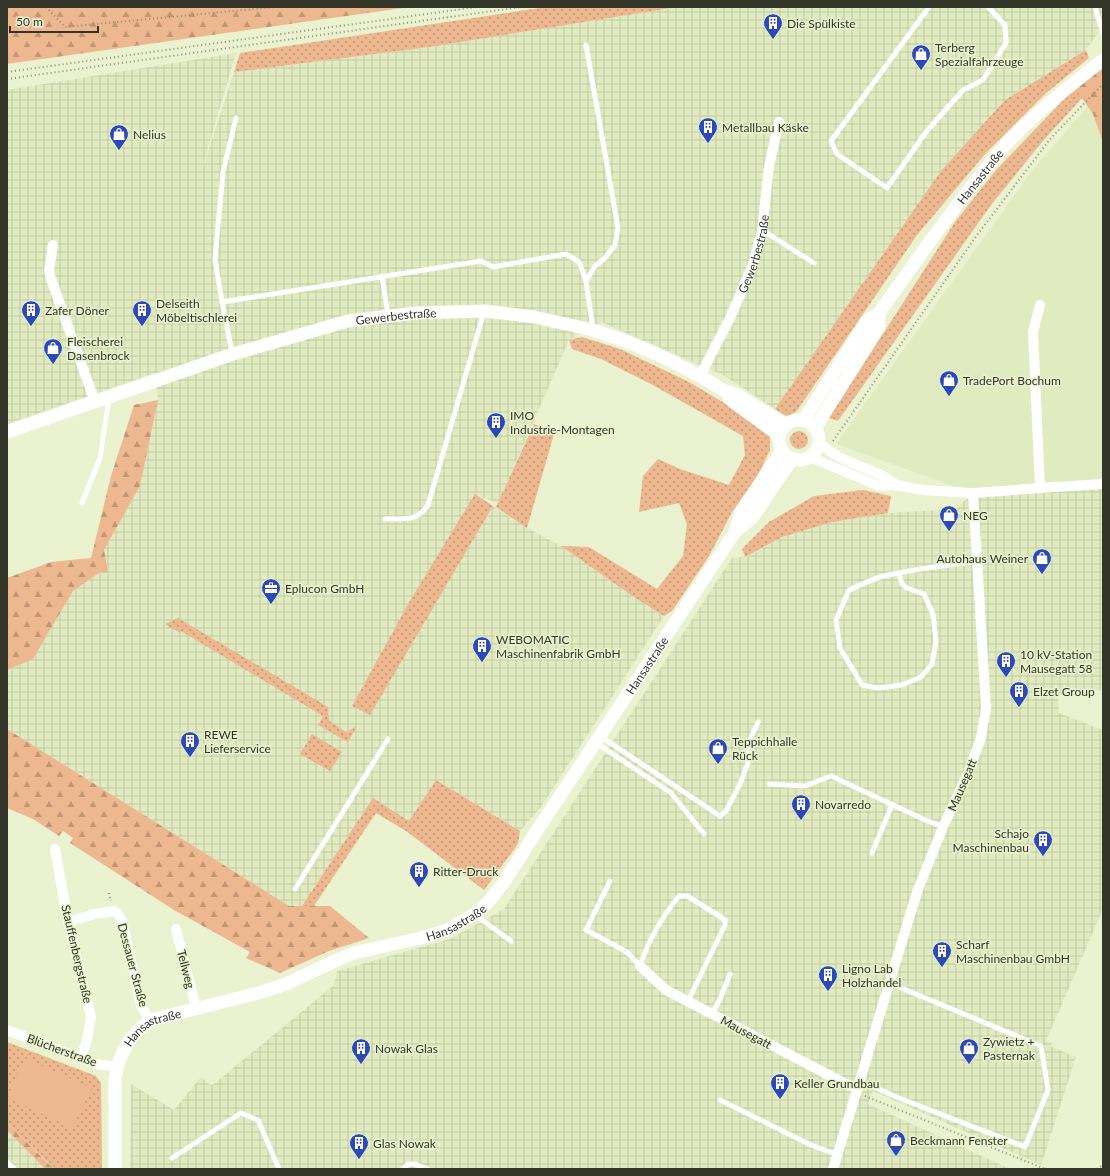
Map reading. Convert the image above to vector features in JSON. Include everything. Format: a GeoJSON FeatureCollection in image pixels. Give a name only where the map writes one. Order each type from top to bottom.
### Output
{"type":"FeatureCollection","features":[{"type":"Feature","properties":{"kind":"street","name":"Hansastraße"},"geometry":{"type":"LineString","coordinates":[[803,421],[867,321],[879,313],[947,216],[1008,142],[1066,88],[1103,60]]}},
{"type":"Feature","properties":{"kind":"street","name":"Gewerbestraße"},"geometry":{"type":"LineString","coordinates":[[700,376],[730,318],[752,266],[762,230],[769,166],[779,122]]}},
{"type":"Feature","properties":{"kind":"street"},"geometry":{"type":"LineString","coordinates":[[52,245],[49,270],[50,276],[94,402]]}},
{"type":"Feature","properties":{"kind":"street"},"geometry":{"type":"LineString","coordinates":[[1040,305],[1033,332],[1040,488]]}},
{"type":"Feature","properties":{"kind":"street","name":"Gewerbestraße"},"geometry":{"type":"LineString","coordinates":[[7,432],[233,354],[348,321],[415,313],[484,311],[534,317],[593,330],[628,342],[661,356],[725,391],[736,394],[786,425]]}},
{"type":"Feature","properties":{"kind":"street","name":"Hansastraße"},"geometry":{"type":"LineString","coordinates":[[815,428],[879,326],[879,313]]}},
{"type":"Feature","properties":{"kind":"street","name":"Gewerbestraße"},"geometry":{"type":"LineString","coordinates":[[725,391],[732,401],[780,436]]}},
{"type":"Feature","properties":{"kind":"street"},"geometry":{"type":"LineString","coordinates":[[797,420],[803,421],[815,428],[818,432],[819,442],[814,453],[810,457],[800,460],[789,457],[782,450],[780,446],[780,436],[786,425],[797,420]]}},
{"type":"Feature","properties":{"kind":"street"},"geometry":{"type":"LineString","coordinates":[[819,442],[825,448],[847,461],[883,476],[896,485]]}},
{"type":"Feature","properties":{"kind":"street","name":"Hansastraße"},"geometry":{"type":"LineString","coordinates":[[735,532],[741,512],[782,450]]}},
{"type":"Feature","properties":{"kind":"street"},"geometry":{"type":"LineString","coordinates":[[810,457],[879,486],[896,485],[922,490],[974,493],[1103,484]]}},
{"type":"Feature","properties":{"kind":"street","name":"Hansastraße"},"geometry":{"type":"LineString","coordinates":[[115,1169],[115,1079],[117,1067],[129,1039],[151,1020],[262,992],[286,984],[354,953],[421,938],[447,930],[474,914],[486,904],[499,890],[597,739],[735,532],[752,518],[788,465],[794,459]]}},
{"type":"Feature","properties":{"kind":"street","name":"Mausegatt"},"geometry":{"type":"LineString","coordinates":[[833,1169],[917,892],[943,827],[968,773],[981,738],[986,708],[974,493]]}},
{"type":"Feature","properties":{"kind":"street","name":"Stauffenbergstraße"},"geometry":{"type":"LineString","coordinates":[[55,849],[68,922],[91,1017],[87,1040],[81,1058]]}},
{"type":"Feature","properties":{"kind":"street","name":"Dessauer Straße"},"geometry":{"type":"LineString","coordinates":[[68,922],[103,912],[114,911],[118,914],[122,920],[142,1006],[151,1020]]}},
{"type":"Feature","properties":{"kind":"street","name":"Tellweg"},"geometry":{"type":"LineString","coordinates":[[176,929],[196,1008]]}},
{"type":"Feature","properties":{"kind":"street","name":"Mausegatt"},"geometry":{"type":"LineString","coordinates":[[640,966],[666,990],[842,1082],[858,1087]]}},
{"type":"Feature","properties":{"kind":"street","name":"Blücherstraße"},"geometry":{"type":"LineString","coordinates":[[7,1030],[96,1064],[117,1067]]}},
{"type":"Feature","properties":{"kind":"lane"},"geometry":{"type":"LineString","coordinates":[[928,7],[831,141],[837,154],[887,188],[926,132],[963,90],[983,80],[1006,43],[1005,24],[988,7]]}},
{"type":"Feature","properties":{"kind":"lane"},"geometry":{"type":"LineString","coordinates":[[1095,7],[1103,33]]}},
{"type":"Feature","properties":{"kind":"lane"},"geometry":{"type":"LineString","coordinates":[[586,45],[618,228],[615,245],[605,258],[595,266],[586,281]]}},
{"type":"Feature","properties":{"kind":"lane"},"geometry":{"type":"LineString","coordinates":[[233,354],[215,259],[223,172],[236,118]]}},
{"type":"Feature","properties":{"kind":"lane"},"geometry":{"type":"LineString","coordinates":[[762,230],[814,263]]}},
{"type":"Feature","properties":{"kind":"lane"},"geometry":{"type":"LineString","coordinates":[[222,302],[481,261],[493,267],[566,254],[578,262],[586,281],[593,330]]}},
{"type":"Feature","properties":{"kind":"lane"},"geometry":{"type":"LineString","coordinates":[[382,276],[388,316]]}},
{"type":"Feature","properties":{"kind":"lane"},"geometry":{"type":"LineString","coordinates":[[385,519],[415,518],[423,513],[428,505],[484,311]]}},
{"type":"Feature","properties":{"kind":"lane"},"geometry":{"type":"LineString","coordinates":[[82,503],[100,458],[109,397]]}},
{"type":"Feature","properties":{"kind":"lane"},"geometry":{"type":"LineString","coordinates":[[899,574],[902,584],[907,588],[924,594],[933,614],[936,641],[932,664],[922,677],[902,685],[878,688],[862,685],[840,648],[836,620],[849,590],[880,578],[925,568],[977,561]]}},
{"type":"Feature","properties":{"kind":"lane"},"geometry":{"type":"LineString","coordinates":[[597,739],[720,816],[726,811],[740,784],[748,763],[748,744],[758,722]]}},
{"type":"Feature","properties":{"kind":"lane"},"geometry":{"type":"LineString","coordinates":[[295,889],[388,739]]}},
{"type":"Feature","properties":{"kind":"lane"},"geometry":{"type":"LineString","coordinates":[[597,739],[671,793],[704,834]]}},
{"type":"Feature","properties":{"kind":"lane"},"geometry":{"type":"LineString","coordinates":[[769,784],[804,786],[831,776],[943,827]]}},
{"type":"Feature","properties":{"kind":"lane"},"geometry":{"type":"LineString","coordinates":[[872,853],[892,805]]}},
{"type":"Feature","properties":{"kind":"lane"},"geometry":{"type":"LineString","coordinates":[[610,881],[586,930],[627,952],[640,966],[646,947],[670,906],[679,896],[687,896],[721,916],[725,920],[725,925],[688,1001]]}},
{"type":"Feature","properties":{"kind":"lane"},"geometry":{"type":"LineString","coordinates":[[474,914],[511,942]]}},
{"type":"Feature","properties":{"kind":"lane"},"geometry":{"type":"LineString","coordinates":[[712,1014],[730,974]]}},
{"type":"Feature","properties":{"kind":"lane"},"geometry":{"type":"LineString","coordinates":[[858,1087],[899,1098],[1025,1147],[1048,1090],[1041,1046],[889,983]]}},
{"type":"Feature","properties":{"kind":"lane"},"geometry":{"type":"LineString","coordinates":[[720,1100],[811,1145],[838,1155]]}},
{"type":"Feature","properties":{"kind":"lane"},"geometry":{"type":"LineString","coordinates":[[172,1158],[241,1113],[258,1120],[279,1169]]}},
{"type":"Feature","properties":{"kind":"lane"},"geometry":{"type":"LineString","coordinates":[[7,1162],[14,1169]]}},
{"type":"Feature","properties":{"kind":"lane"},"geometry":{"type":"LineString","coordinates":[[403,1169],[408,1164],[414,1164],[428,1169]]}},
{"type":"Feature","properties":{"kind":"path"},"geometry":{"type":"LineString","coordinates":[[46,7],[65,27],[276,7]]}},
{"type":"Feature","properties":{"kind":"path"},"geometry":{"type":"LineString","coordinates":[[7,72],[477,7]]}},
{"type":"Feature","properties":{"kind":"path"},"geometry":{"type":"LineString","coordinates":[[7,79],[521,7]]}},
{"type":"Feature","properties":{"kind":"path"},"geometry":{"type":"LineString","coordinates":[[831,452],[830,445],[977,234],[1051,138],[1103,84]]}},
{"type":"Feature","properties":{"kind":"path"},"geometry":{"type":"LineString","coordinates":[[858,1087],[1045,1169]]}},
{"type":"Feature","properties":{"kind":"path"},"geometry":{"type":"LineString","coordinates":[[1098,1169],[1099,1167],[1103,1166]]}},
{"type":"Feature","properties":{"kind":"shaded area"},"geometry":{"type":"Polygon","coordinates":[[[677,7],[1103,7],[1103,26],[1086,50],[1005,100],[941,171],[775,409],[723,375],[601,322],[569,340],[498,503],[475,495],[408,604],[352,706],[370,714],[493,506],[527,528],[561,546],[664,616],[541,807],[520,831],[436,780],[409,821],[373,798],[302,906],[289,906],[7,729],[8,669],[33,659],[73,591],[99,573],[107,572],[104,550],[140,486],[158,400],[155,373],[169,368],[7,424],[7,90],[236,53],[200,176],[234,72],[429,47],[677,7]]]}},
{"type":"Feature","properties":{"kind":"shaded area"},"geometry":{"type":"Polygon","coordinates":[[[1088,106],[1093,114],[1103,142],[1103,484],[973,493],[836,444],[1034,168],[1088,106]]]}},
{"type":"Feature","properties":{"kind":"shaded area"},"geometry":{"type":"Polygon","coordinates":[[[1103,484],[1103,690],[1058,695],[1059,713],[1103,730],[1103,909],[1046,1041],[1052,1043],[1050,1046],[1076,1057],[1041,1165],[873,1091],[868,1104],[1010,1169],[130,1169],[131,1084],[174,1110],[201,1077],[210,1085],[214,1084],[334,985],[337,971],[450,939],[504,909],[732,558],[748,556],[782,537],[832,522],[888,513],[956,509],[973,493],[1103,484]]]}},
{"type":"Feature","properties":{"kind":"shaded area"},"geometry":{"type":"Polygon","coordinates":[[[7,1130],[45,1169],[7,1169],[7,1130]]]}},
{"type":"Feature","properties":{"kind":"green space"},"geometry":{"type":"Polygon","coordinates":[[[7,7],[410,7],[7,64],[7,7]]]}},
{"type":"Feature","properties":{"kind":"green space"},"geometry":{"type":"Polygon","coordinates":[[[546,7],[677,7],[429,47],[234,72],[240,53],[546,7]]]}},
{"type":"Feature","properties":{"kind":"green space"},"geometry":{"type":"Polygon","coordinates":[[[1086,50],[1089,58],[1045,94],[985,154],[917,235],[796,412],[786,416],[775,409],[941,171],[1005,100],[1086,50]]]}},
{"type":"Feature","properties":{"kind":"green space"},"geometry":{"type":"Polygon","coordinates":[[[1103,67],[1103,142],[1093,114],[1075,88],[1103,67]]]}},
{"type":"Feature","properties":{"kind":"green space"},"geometry":{"type":"Polygon","coordinates":[[[1075,88],[1082,98],[1042,142],[991,205],[838,421],[829,418],[955,222],[996,170],[1075,88]]]}},
{"type":"Feature","properties":{"kind":"green space"},"geometry":{"type":"Polygon","coordinates":[[[582,337],[620,349],[689,382],[746,416],[770,435],[770,450],[758,475],[732,512],[709,556],[672,611],[664,616],[561,546],[589,547],[657,589],[683,556],[687,524],[679,503],[639,512],[643,476],[658,459],[680,469],[729,485],[745,455],[743,436],[651,384],[601,359],[572,349],[569,340],[582,337]]]}},
{"type":"Feature","properties":{"kind":"green space"},"geometry":{"type":"Polygon","coordinates":[[[158,400],[140,486],[104,550],[108,572],[99,573],[73,591],[33,659],[7,671],[7,578],[51,562],[91,558],[111,476],[134,405],[158,400]]]}},
{"type":"Feature","properties":{"kind":"green space"},"geometry":{"type":"Polygon","coordinates":[[[534,424],[554,434],[527,528],[496,507],[534,424]]]}},
{"type":"Feature","properties":{"kind":"green space"},"geometry":{"type":"Polygon","coordinates":[[[799,431],[805,434],[808,440],[805,446],[799,449],[793,446],[790,440],[793,434],[799,431]]]}},
{"type":"Feature","properties":{"kind":"green space"},"geometry":{"type":"Polygon","coordinates":[[[863,490],[891,496],[888,513],[832,522],[782,537],[745,557],[742,549],[769,522],[814,496],[863,490]]]}},
{"type":"Feature","properties":{"kind":"green space"},"geometry":{"type":"Polygon","coordinates":[[[475,494],[493,506],[370,715],[352,706],[408,604],[475,494]]]}},
{"type":"Feature","properties":{"kind":"green space"},"geometry":{"type":"Polygon","coordinates":[[[178,618],[328,707],[329,721],[346,732],[357,726],[348,742],[318,725],[323,716],[181,631],[180,633],[165,624],[178,618]]]}},
{"type":"Feature","properties":{"kind":"green space"},"geometry":{"type":"Polygon","coordinates":[[[7,729],[289,906],[330,906],[369,938],[329,951],[280,973],[246,958],[250,952],[174,910],[70,843],[73,838],[63,831],[59,836],[33,819],[7,808],[7,729]]]}},
{"type":"Feature","properties":{"kind":"green space"},"geometry":{"type":"Polygon","coordinates":[[[312,734],[342,752],[330,771],[300,754],[312,734]]]}},
{"type":"Feature","properties":{"kind":"green space"},"geometry":{"type":"Polygon","coordinates":[[[436,780],[520,831],[518,844],[484,890],[406,831],[376,813],[314,906],[302,906],[373,798],[409,821],[436,780]]]}},
{"type":"Feature","properties":{"kind":"green space"},"geometry":{"type":"Polygon","coordinates":[[[7,1042],[96,1076],[101,1083],[102,1169],[55,1169],[7,1123],[7,1042]]]}},
{"type":"Feature","properties":{"kind":"green space"},"geometry":{"type":"Polygon","coordinates":[[[25,1058],[91,1088],[72,1128],[7,1097],[25,1058]]]}},
{"type":"Feature","properties":{"kind":"green space"},"geometry":{"type":"Polygon","coordinates":[[[7,1123],[55,1169],[45,1169],[7,1130],[7,1123]]]}},
{"type":"Feature","properties":{"kind":"place","name":"Die Spülkiste"},"geometry":{"type":"Point","coordinates":[773,40]}},
{"type":"Feature","properties":{"kind":"place","name":"Terberg Spezialfahrzeuge"},"geometry":{"type":"Point","coordinates":[921,71]}},
{"type":"Feature","properties":{"kind":"place","name":"Metallbau Käske"},"geometry":{"type":"Point","coordinates":[708,144]}},
{"type":"Feature","properties":{"kind":"place","name":"Nelius"},"geometry":{"type":"Point","coordinates":[119,151]}},
{"type":"Feature","properties":{"kind":"place","name":"Zafer Döner"},"geometry":{"type":"Point","coordinates":[31,327]}},
{"type":"Feature","properties":{"kind":"place","name":"Delseith Möbeltischlerei"},"geometry":{"type":"Point","coordinates":[142,327]}},
{"type":"Feature","properties":{"kind":"place","name":"Fleischerei Dasenbrock"},"geometry":{"type":"Point","coordinates":[53,365]}},
{"type":"Feature","properties":{"kind":"place","name":"TradePort Bochum"},"geometry":{"type":"Point","coordinates":[949,397]}},
{"type":"Feature","properties":{"kind":"place","name":"IMO Industrie-Montagen"},"geometry":{"type":"Point","coordinates":[496,439]}},
{"type":"Feature","properties":{"kind":"place","name":"NEG"},"geometry":{"type":"Point","coordinates":[949,532]}},
{"type":"Feature","properties":{"kind":"place","name":"Autohaus Weiner"},"geometry":{"type":"Point","coordinates":[1042,575]}},
{"type":"Feature","properties":{"kind":"place","name":"Eplucon GmbH"},"geometry":{"type":"Point","coordinates":[271,605]}},
{"type":"Feature","properties":{"kind":"place","name":"WEBOMATIC Maschinenfabrik GmbH"},"geometry":{"type":"Point","coordinates":[482,663]}},
{"type":"Feature","properties":{"kind":"place","name":"10 kV-Station Mausegatt 58"},"geometry":{"type":"Point","coordinates":[1006,678]}},
{"type":"Feature","properties":{"kind":"place","name":"Elzet Group"},"geometry":{"type":"Point","coordinates":[1019,708]}},
{"type":"Feature","properties":{"kind":"place","name":"REWE Lieferservice"},"geometry":{"type":"Point","coordinates":[190,758]}},
{"type":"Feature","properties":{"kind":"place","name":"Teppichhalle Rück"},"geometry":{"type":"Point","coordinates":[718,765]}},
{"type":"Feature","properties":{"kind":"place","name":"Novarredo"},"geometry":{"type":"Point","coordinates":[801,821]}},
{"type":"Feature","properties":{"kind":"place","name":"Schajo Maschinenbau"},"geometry":{"type":"Point","coordinates":[1043,857]}},
{"type":"Feature","properties":{"kind":"place","name":"Ritter-Druck"},"geometry":{"type":"Point","coordinates":[419,888]}},
{"type":"Feature","properties":{"kind":"place","name":"Scharf Maschinenbau GmbH"},"geometry":{"type":"Point","coordinates":[942,968]}},
{"type":"Feature","properties":{"kind":"place","name":"Ligno Lab Holzhandel"},"geometry":{"type":"Point","coordinates":[828,992]}},
{"type":"Feature","properties":{"kind":"place","name":"Nowak Glas"},"geometry":{"type":"Point","coordinates":[361,1065]}},
{"type":"Feature","properties":{"kind":"place","name":"Zywietz + Pasternak"},"geometry":{"type":"Point","coordinates":[969,1065]}},
{"type":"Feature","properties":{"kind":"place","name":"Keller Grundbau"},"geometry":{"type":"Point","coordinates":[780,1100]}},
{"type":"Feature","properties":{"kind":"place","name":"Beckmann Fenster"},"geometry":{"type":"Point","coordinates":[896,1157]}},
{"type":"Feature","properties":{"kind":"place","name":"Glas Nowak"},"geometry":{"type":"Point","coordinates":[359,1160]}}]}
